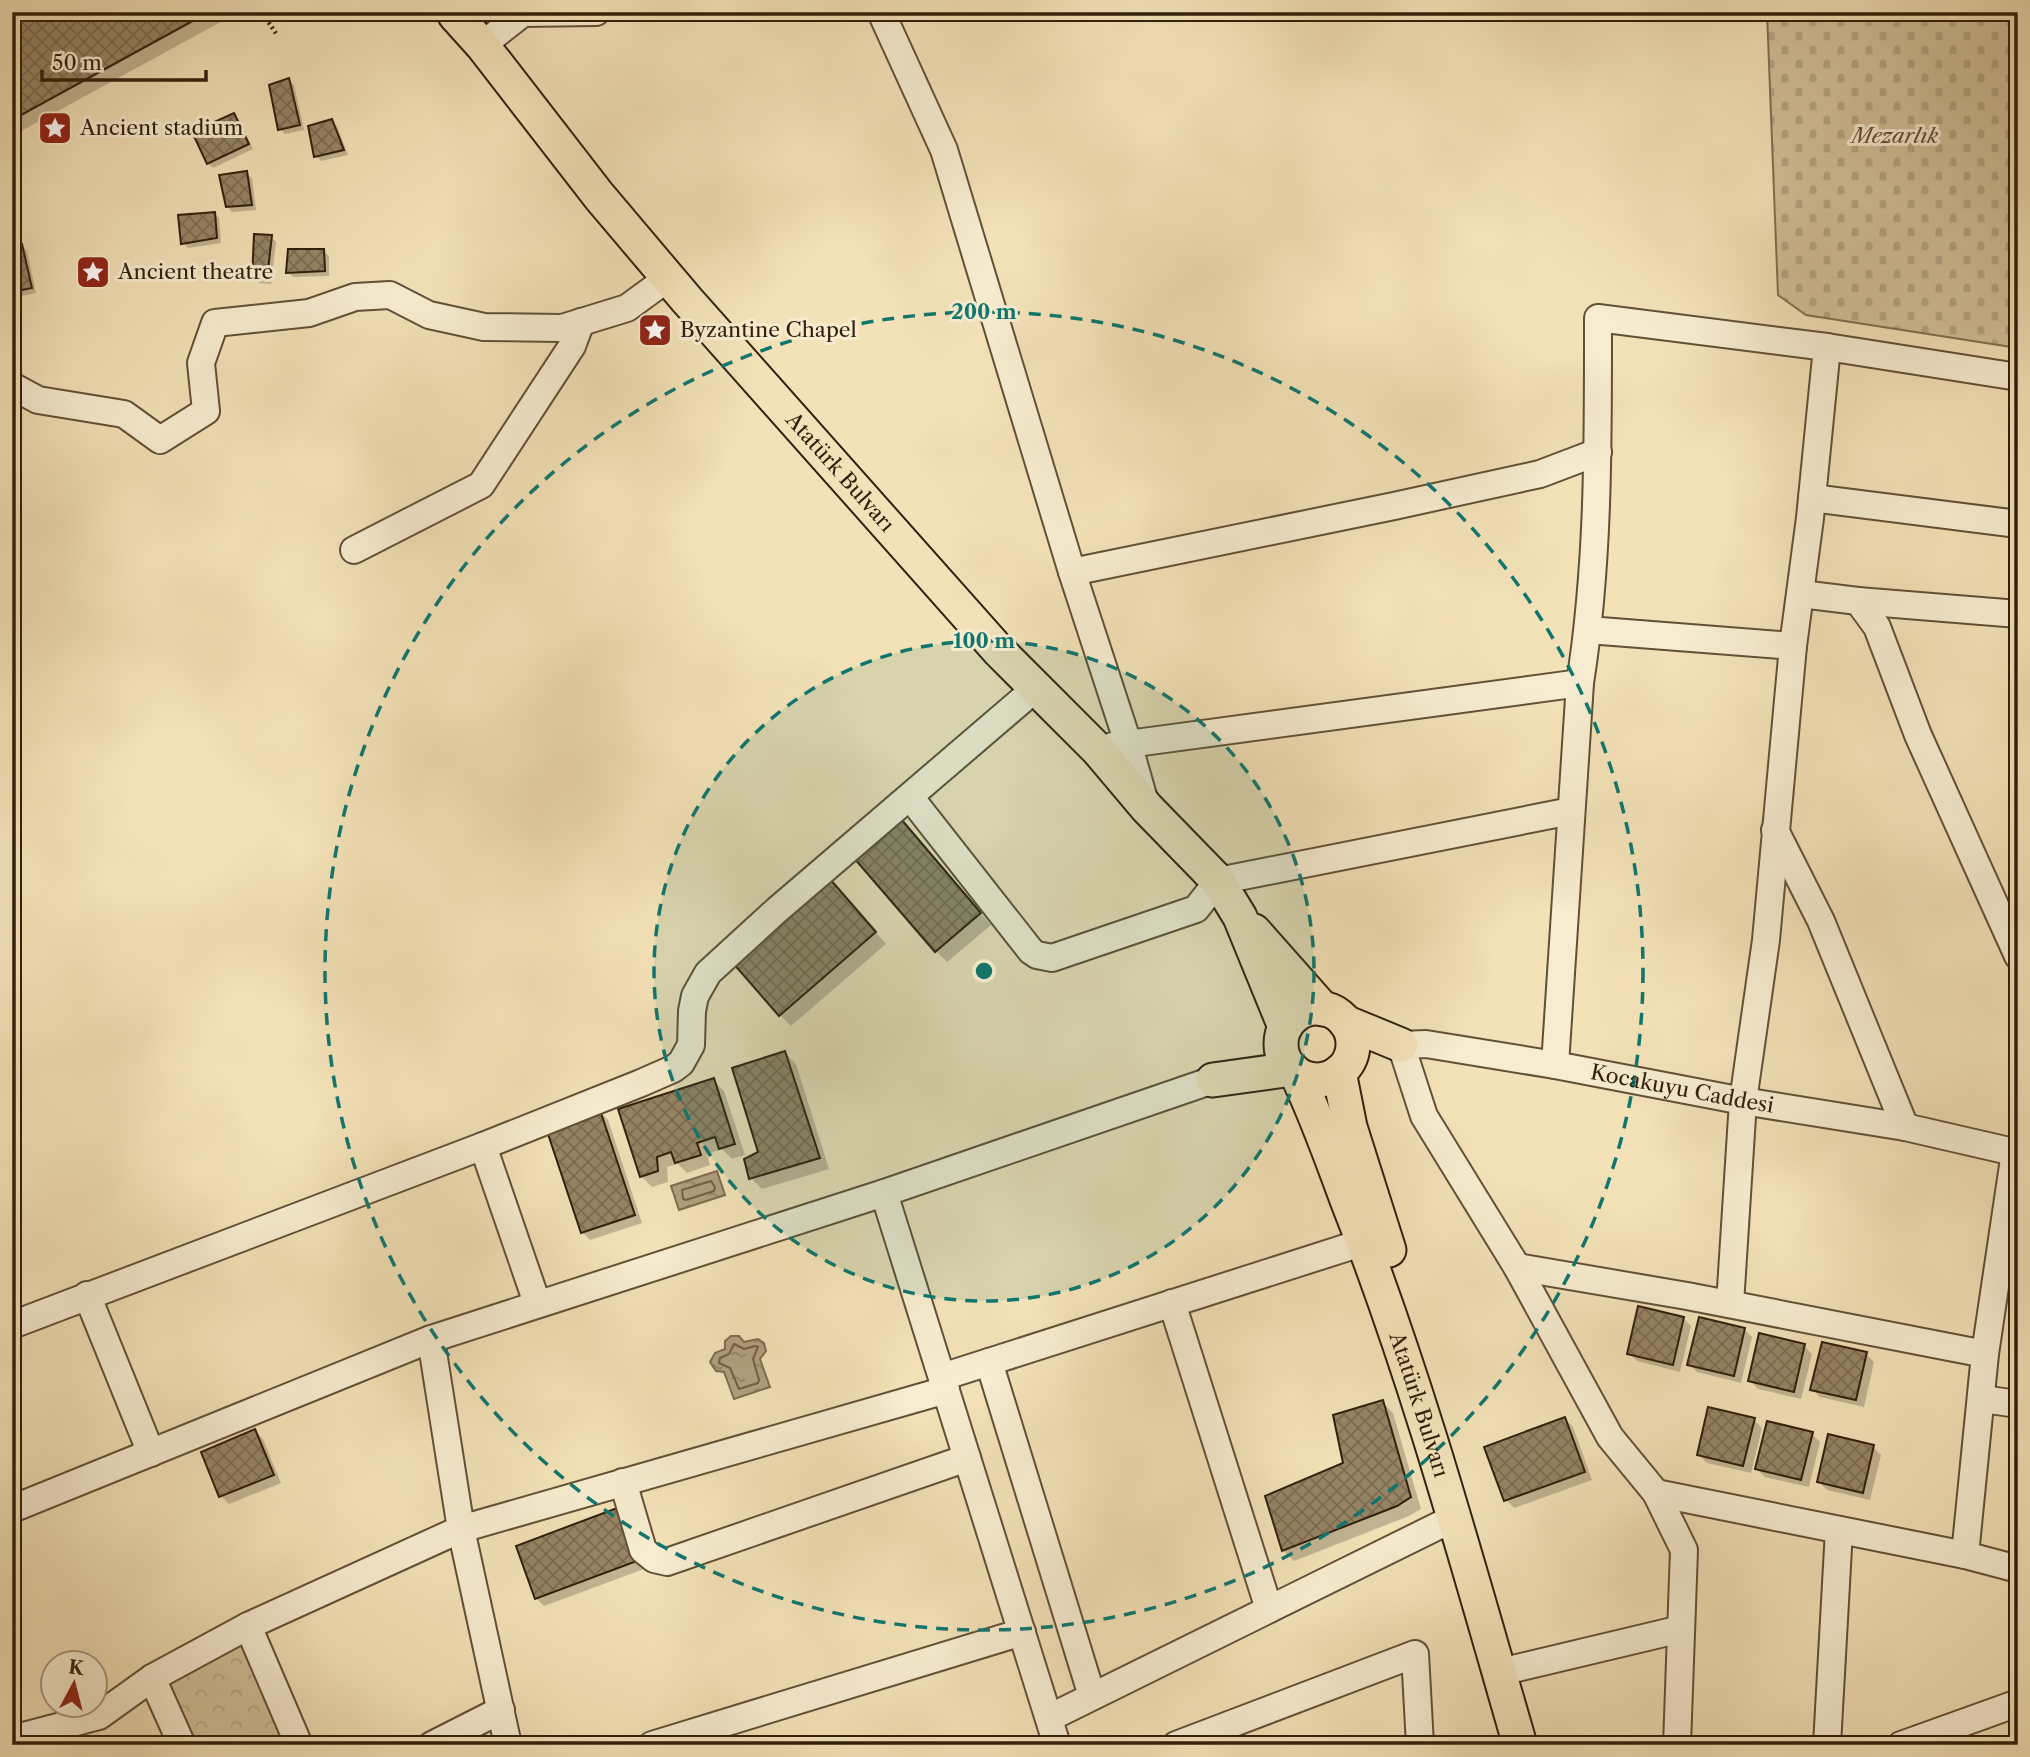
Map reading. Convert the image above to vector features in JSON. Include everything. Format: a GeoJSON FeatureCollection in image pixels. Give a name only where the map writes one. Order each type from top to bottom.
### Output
{"type":"FeatureCollection","features":[{"type":"Feature","properties":{"kind":"main road","name":"Atatürk Bulvarı"},"geometry":{"type":"LineString","coordinates":[[455,14],[599,196],[668,278],[999,652],[1036,688],[1113,746],[1147,808],[1218,881],[1240,917],[1288,1053],[1315,1113],[1399,1341],[1520,1745]]}},
{"type":"Feature","properties":{"kind":"main road","name":"Atatürk Bulvarı"},"geometry":{"type":"LineString","coordinates":[[1240,917],[1334,1015]]}},
{"type":"Feature","properties":{"kind":"main road"},"geometry":{"type":"LineString","coordinates":[[1288,1053],[1290,1020],[1305,1010],[1334,1015],[1401,1045]]}},
{"type":"Feature","properties":{"kind":"main road"},"geometry":{"type":"LineString","coordinates":[[1288,1053],[1317,1080],[1325,1079],[1344,1066],[1352,1040],[1334,1015]]}},
{"type":"Feature","properties":{"kind":"main road","name":"Kocakuyu Caddesi"},"geometry":{"type":"LineString","coordinates":[[1344,1066],[1401,1045]]}},
{"type":"Feature","properties":{"kind":"main road"},"geometry":{"type":"LineString","coordinates":[[1213,1080],[1288,1053]]}},
{"type":"Feature","properties":{"kind":"main road","name":"Atatürk Bulvarı"},"geometry":{"type":"LineString","coordinates":[[1344,1066],[1350,1127],[1540,1745]]}},
{"type":"Feature","properties":{"kind":"street"},"geometry":{"type":"LineString","coordinates":[[482,45],[523,12],[596,12]]}},
{"type":"Feature","properties":{"kind":"street"},"geometry":{"type":"LineString","coordinates":[[881,12],[944,150],[1072,572],[1113,746],[1580,683]]}},
{"type":"Feature","properties":{"kind":"street"},"geometry":{"type":"LineString","coordinates":[[12,386],[38,400],[124,414],[160,440],[206,411],[201,363],[215,323],[309,313],[355,297],[390,295],[429,315],[484,327],[562,328],[627,308],[668,278]]}},
{"type":"Feature","properties":{"kind":"street"},"geometry":{"type":"LineString","coordinates":[[1555,1065],[1580,683],[1588,630],[1598,452],[1598,318],[2018,377]]}},
{"type":"Feature","properties":{"kind":"street"},"geometry":{"type":"LineString","coordinates":[[355,550],[481,485],[572,346],[581,323]]}},
{"type":"Feature","properties":{"kind":"street"},"geometry":{"type":"LineString","coordinates":[[1730,1304],[1743,1101],[1766,940],[1793,646],[1812,498],[1826,348]]}},
{"type":"Feature","properties":{"kind":"street"},"geometry":{"type":"LineString","coordinates":[[1072,572],[1540,474],[1598,452]]}},
{"type":"Feature","properties":{"kind":"street"},"geometry":{"type":"LineString","coordinates":[[1812,498],[2018,524]]}},
{"type":"Feature","properties":{"kind":"street"},"geometry":{"type":"LineString","coordinates":[[1801,594],[2018,614]]}},
{"type":"Feature","properties":{"kind":"street"},"geometry":{"type":"LineString","coordinates":[[1858,601],[1877,627],[1918,735],[2018,956]]}},
{"type":"Feature","properties":{"kind":"street"},"geometry":{"type":"LineString","coordinates":[[1588,630],[1793,646]]}},
{"type":"Feature","properties":{"kind":"street"},"geometry":{"type":"LineString","coordinates":[[12,1325],[483,1146],[673,1069],[681,1063],[691,1045],[695,996],[708,973],[777,909],[1036,688]]}},
{"type":"Feature","properties":{"kind":"street"},"geometry":{"type":"LineString","coordinates":[[910,797],[1031,951],[1044,957],[1060,956],[1196,909],[1218,881],[1571,811]]}},
{"type":"Feature","properties":{"kind":"street"},"geometry":{"type":"LineString","coordinates":[[1775,830],[1821,921],[1905,1127]]}},
{"type":"Feature","properties":{"kind":"street","name":"Kocakuyu Caddesi"},"geometry":{"type":"LineString","coordinates":[[1401,1045],[1426,1044],[1555,1065],[1743,1101],[1905,1127],[2016,1153]]}},
{"type":"Feature","properties":{"kind":"street"},"geometry":{"type":"LineString","coordinates":[[1401,1045],[1424,1116],[1517,1267],[1610,1437],[1656,1493],[1684,1550],[1677,1745]]}},
{"type":"Feature","properties":{"kind":"street"},"geometry":{"type":"LineString","coordinates":[[12,1509],[432,1339],[884,1193],[1213,1080]]}},
{"type":"Feature","properties":{"kind":"street"},"geometry":{"type":"LineString","coordinates":[[483,1146],[537,1303]]}},
{"type":"Feature","properties":{"kind":"street"},"geometry":{"type":"LineString","coordinates":[[1965,1555],[1985,1354],[2016,1153]]}},
{"type":"Feature","properties":{"kind":"street"},"geometry":{"type":"LineString","coordinates":[[884,1193],[1057,1745]]}},
{"type":"Feature","properties":{"kind":"street"},"geometry":{"type":"LineString","coordinates":[[12,1740],[99,1716],[152,1678],[248,1626],[461,1528],[623,1482],[944,1384],[989,1362],[1364,1241]]}},
{"type":"Feature","properties":{"kind":"street"},"geometry":{"type":"LineString","coordinates":[[1517,1267],[1730,1304],[1985,1354]]}},
{"type":"Feature","properties":{"kind":"street"},"geometry":{"type":"LineString","coordinates":[[87,1295],[151,1453]]}},
{"type":"Feature","properties":{"kind":"street"},"geometry":{"type":"LineString","coordinates":[[1172,1303],[1269,1609]]}},
{"type":"Feature","properties":{"kind":"street"},"geometry":{"type":"LineString","coordinates":[[432,1339],[461,1528],[508,1745]]}},
{"type":"Feature","properties":{"kind":"street"},"geometry":{"type":"LineString","coordinates":[[989,1362],[1092,1696]]}},
{"type":"Feature","properties":{"kind":"street"},"geometry":{"type":"LineString","coordinates":[[1982,1399],[2018,1404]]}},
{"type":"Feature","properties":{"kind":"street"},"geometry":{"type":"LineString","coordinates":[[623,1482],[643,1550],[654,1559],[667,1562],[967,1458]]}},
{"type":"Feature","properties":{"kind":"street"},"geometry":{"type":"LineString","coordinates":[[1656,1493],[1965,1555],[2018,1569]]}},
{"type":"Feature","properties":{"kind":"street"},"geometry":{"type":"LineString","coordinates":[[1049,1718],[1454,1518]]}},
{"type":"Feature","properties":{"kind":"street"},"geometry":{"type":"LineString","coordinates":[[1827,1745],[1839,1530]]}},
{"type":"Feature","properties":{"kind":"street"},"geometry":{"type":"LineString","coordinates":[[248,1626],[299,1745]]}},
{"type":"Feature","properties":{"kind":"street"},"geometry":{"type":"LineString","coordinates":[[1517,1668],[1681,1629]]}},
{"type":"Feature","properties":{"kind":"street"},"geometry":{"type":"LineString","coordinates":[[652,1745],[1022,1632]]}},
{"type":"Feature","properties":{"kind":"street"},"geometry":{"type":"LineString","coordinates":[[1176,1745],[1415,1654],[1420,1745]]}},
{"type":"Feature","properties":{"kind":"street"},"geometry":{"type":"LineString","coordinates":[[152,1678],[181,1745]]}},
{"type":"Feature","properties":{"kind":"street"},"geometry":{"type":"LineString","coordinates":[[1901,1745],[2018,1703]]}},
{"type":"Feature","properties":{"kind":"street"},"geometry":{"type":"LineString","coordinates":[[432,1745],[502,1710]]}},
{"type":"Feature","properties":{"kind":"path"},"geometry":{"type":"LineString","coordinates":[[267,12],[267,20],[277,35]]}},
{"type":"Feature","properties":{"kind":"green space","name":"Mezarlık"},"geometry":{"type":"Polygon","coordinates":[[[1767,12],[2018,12],[2018,348],[1806,315],[1778,295],[1767,12]]]}},
{"type":"Feature","properties":{"kind":"green space"},"geometry":{"type":"Polygon","coordinates":[[[247,1637],[294,1745],[193,1745],[165,1679],[247,1637]]]}},
{"type":"Feature","properties":{"kind":"water"},"geometry":{"type":"Polygon","coordinates":[[[717,1171],[725,1195],[679,1210],[671,1186],[717,1171]]]}},
{"type":"Feature","properties":{"kind":"water"},"geometry":{"type":"Polygon","coordinates":[[[731,1336],[739,1336],[744,1342],[758,1339],[764,1343],[766,1351],[760,1359],[770,1387],[734,1399],[724,1372],[716,1371],[710,1362],[715,1353],[725,1349],[725,1341],[731,1336]]]}},
{"type":"Feature","properties":{"kind":"building"},"geometry":{"type":"Polygon","coordinates":[[[12,12],[209,12],[12,120],[12,12]]]}},
{"type":"Feature","properties":{"kind":"building"},"geometry":{"type":"Polygon","coordinates":[[[289,78],[300,125],[278,130],[269,85],[289,78]]]}},
{"type":"Feature","properties":{"kind":"building"},"geometry":{"type":"Polygon","coordinates":[[[234,113],[249,144],[207,164],[192,132],[234,113]]]}},
{"type":"Feature","properties":{"kind":"building"},"geometry":{"type":"Polygon","coordinates":[[[332,119],[344,150],[314,157],[308,126],[332,119]]]}},
{"type":"Feature","properties":{"kind":"building"},"geometry":{"type":"Polygon","coordinates":[[[247,171],[252,205],[226,207],[219,175],[247,171]]]}},
{"type":"Feature","properties":{"kind":"building"},"geometry":{"type":"Polygon","coordinates":[[[215,212],[217,238],[181,244],[178,215],[215,212]]]}},
{"type":"Feature","properties":{"kind":"building"},"geometry":{"type":"Polygon","coordinates":[[[254,234],[272,235],[267,279],[252,279],[254,234]]]}},
{"type":"Feature","properties":{"kind":"building"},"geometry":{"type":"Polygon","coordinates":[[[22,244],[32,288],[12,292],[12,246],[22,244]]]}},
{"type":"Feature","properties":{"kind":"building"},"geometry":{"type":"Polygon","coordinates":[[[288,249],[324,249],[325,271],[286,273],[288,249]]]}},
{"type":"Feature","properties":{"kind":"building"},"geometry":{"type":"Polygon","coordinates":[[[901,819],[981,913],[935,952],[854,858],[901,819]]]}},
{"type":"Feature","properties":{"kind":"building"},"geometry":{"type":"Polygon","coordinates":[[[830,879],[876,932],[779,1016],[733,963],[830,879]]]}},
{"type":"Feature","properties":{"kind":"building"},"geometry":{"type":"Polygon","coordinates":[[[785,1051],[820,1158],[749,1179],[744,1159],[758,1152],[732,1068],[785,1051]]]}},
{"type":"Feature","properties":{"kind":"building"},"geometry":{"type":"Polygon","coordinates":[[[714,1078],[735,1144],[719,1149],[715,1137],[697,1143],[701,1155],[675,1163],[671,1152],[657,1157],[658,1171],[640,1177],[618,1109],[714,1078]]]}},
{"type":"Feature","properties":{"kind":"building"},"geometry":{"type":"Polygon","coordinates":[[[600,1110],[635,1215],[581,1233],[546,1128],[600,1110]]]}},
{"type":"Feature","properties":{"kind":"building"},"geometry":{"type":"Polygon","coordinates":[[[1638,1306],[1684,1317],[1673,1365],[1627,1354],[1638,1306]]]}},
{"type":"Feature","properties":{"kind":"building"},"geometry":{"type":"Polygon","coordinates":[[[1699,1317],[1745,1328],[1734,1376],[1687,1365],[1699,1317]]]}},
{"type":"Feature","properties":{"kind":"building"},"geometry":{"type":"Polygon","coordinates":[[[1759,1333],[1805,1344],[1794,1392],[1748,1381],[1759,1333]]]}},
{"type":"Feature","properties":{"kind":"building"},"geometry":{"type":"Polygon","coordinates":[[[1822,1342],[1867,1352],[1856,1400],[1810,1390],[1822,1342]]]}},
{"type":"Feature","properties":{"kind":"building"},"geometry":{"type":"Polygon","coordinates":[[[1383,1400],[1411,1497],[1397,1506],[1282,1551],[1265,1496],[1343,1463],[1333,1415],[1383,1400]]]}},
{"type":"Feature","properties":{"kind":"building"},"geometry":{"type":"Polygon","coordinates":[[[1708,1407],[1755,1418],[1743,1466],[1697,1455],[1708,1407]]]}},
{"type":"Feature","properties":{"kind":"building"},"geometry":{"type":"Polygon","coordinates":[[[1565,1417],[1585,1472],[1504,1501],[1484,1447],[1565,1417]]]}},
{"type":"Feature","properties":{"kind":"building"},"geometry":{"type":"Polygon","coordinates":[[[1767,1421],[1813,1432],[1801,1480],[1755,1469],[1767,1421]]]}},
{"type":"Feature","properties":{"kind":"building"},"geometry":{"type":"Polygon","coordinates":[[[255,1429],[274,1475],[219,1497],[201,1452],[255,1429]]]}},
{"type":"Feature","properties":{"kind":"building"},"geometry":{"type":"Polygon","coordinates":[[[1828,1434],[1874,1445],[1863,1493],[1817,1482],[1828,1434]]]}},
{"type":"Feature","properties":{"kind":"building"},"geometry":{"type":"Polygon","coordinates":[[[617,1508],[637,1561],[535,1599],[516,1546],[617,1508]]]}},
{"type":"Feature","properties":{"kind":"place","name":"Ancient stadium"},"geometry":{"type":"Point","coordinates":[55,128]}},
{"type":"Feature","properties":{"kind":"place","name":"Ancient theatre"},"geometry":{"type":"Point","coordinates":[93,272]}},
{"type":"Feature","properties":{"kind":"place","name":"Byzantine Chapel"},"geometry":{"type":"Point","coordinates":[655,330]}}]}
